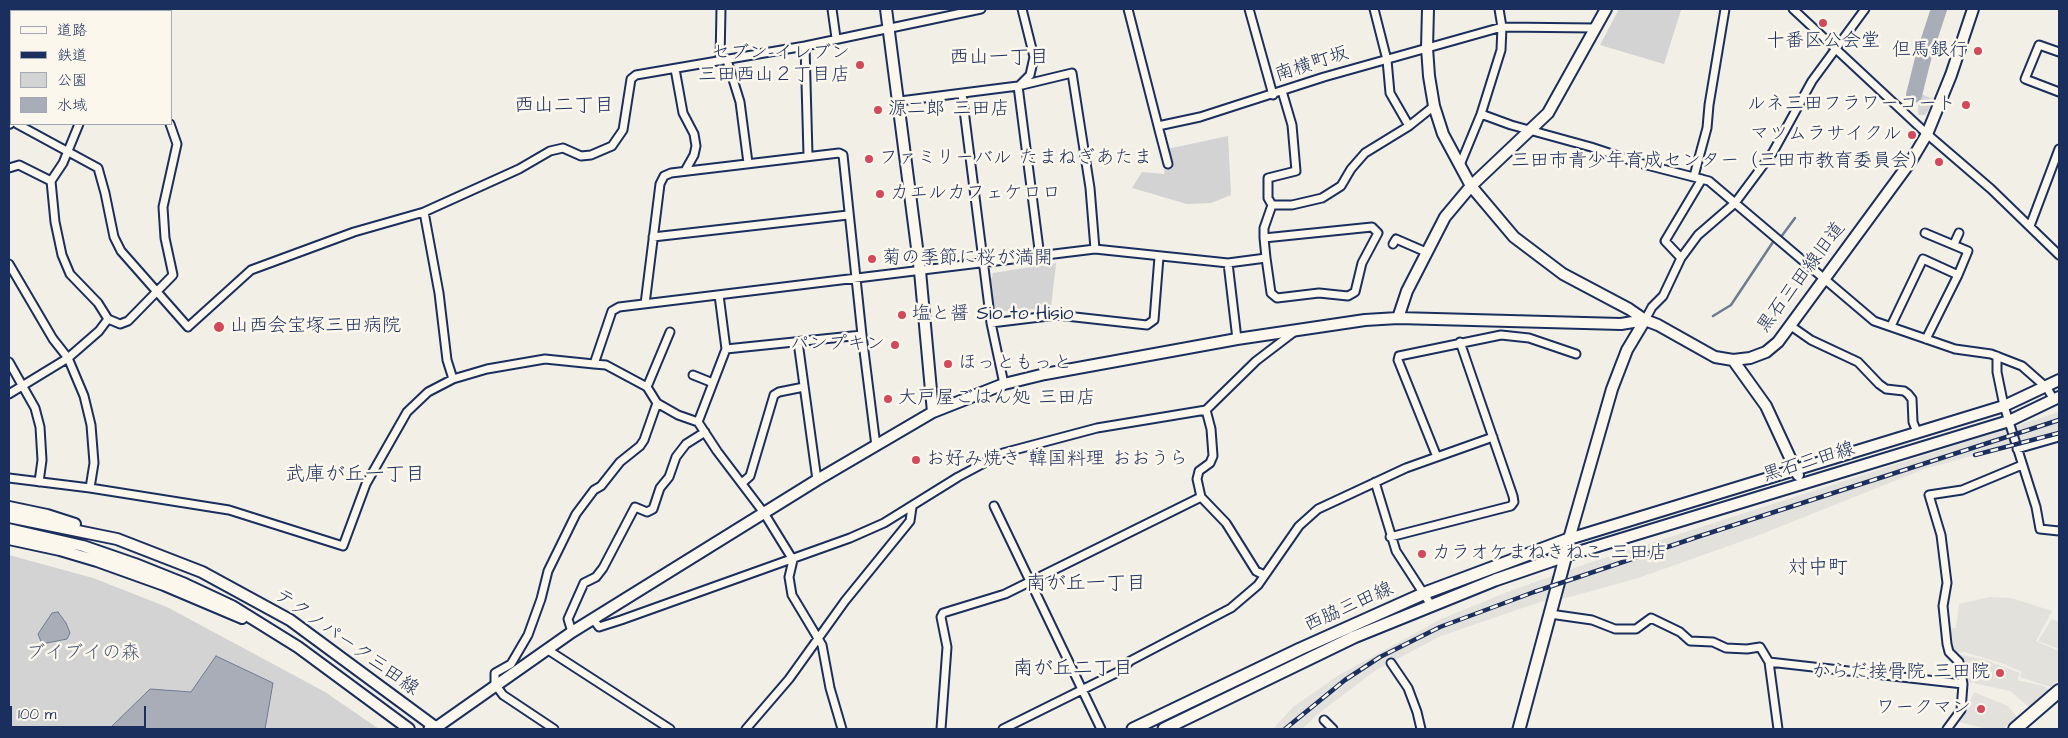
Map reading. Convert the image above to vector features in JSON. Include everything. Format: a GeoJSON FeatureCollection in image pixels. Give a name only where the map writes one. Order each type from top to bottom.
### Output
{"type":"FeatureCollection","features":[{"type":"Feature","properties":{"kind":"highway"},"geometry":{"type":"LineString","coordinates":[[2015,729],[2059,691]]}},
{"type":"Feature","properties":{"kind":"main road"},"geometry":{"type":"LineString","coordinates":[[1519,729],[1570,539]]}},
{"type":"Feature","properties":{"kind":"main road","name":"西脇三田線"},"geometry":{"type":"LineString","coordinates":[[1133,729],[1300,649],[1425,593],[1570,539]]}},
{"type":"Feature","properties":{"kind":"main road","name":"西脇三田線"},"geometry":{"type":"LineString","coordinates":[[1164,729],[1354,638],[1431,605],[1565,556]]}},
{"type":"Feature","properties":{"kind":"street"},"geometry":{"type":"LineString","coordinates":[[721,9],[723,60],[740,102],[748,163]]}},
{"type":"Feature","properties":{"kind":"street"},"geometry":{"type":"LineString","coordinates":[[832,9],[836,38]]}},
{"type":"Feature","properties":{"kind":"street"},"geometry":{"type":"LineString","coordinates":[[886,9],[900,101],[920,271],[933,412]]}},
{"type":"Feature","properties":{"kind":"street"},"geometry":{"type":"LineString","coordinates":[[19,125],[98,168],[114,237],[122,251],[188,327],[251,270],[354,232],[424,212],[510,173],[550,151],[563,148],[581,156],[591,155],[612,146],[624,130],[631,79],[636,75],[805,46],[959,11],[981,9]]}},
{"type":"Feature","properties":{"kind":"street"},"geometry":{"type":"LineString","coordinates":[[1018,86],[1030,75],[1034,56],[1022,9]]}},
{"type":"Feature","properties":{"kind":"street"},"geometry":{"type":"LineString","coordinates":[[1128,9],[1168,164]]}},
{"type":"Feature","properties":{"kind":"street"},"geometry":{"type":"LineString","coordinates":[[1249,9],[1273,95]]}},
{"type":"Feature","properties":{"kind":"street"},"geometry":{"type":"LineString","coordinates":[[1374,9],[1386,60],[1390,92],[1409,126]]}},
{"type":"Feature","properties":{"kind":"street","name":"黒石三田線旧道"},"geometry":{"type":"LineString","coordinates":[[1428,9],[1427,48],[1434,106],[1444,134],[1471,186],[1514,237],[1563,274],[1715,357],[1733,360],[1750,358],[1766,352],[1792,326],[1927,134],[1951,75],[1973,9]]}},
{"type":"Feature","properties":{"kind":"street"},"geometry":{"type":"LineString","coordinates":[[1460,165],[1481,114],[1501,50],[1502,27],[1499,9]]}},
{"type":"Feature","properties":{"kind":"street"},"geometry":{"type":"LineString","coordinates":[[1398,318],[1407,291],[1445,217],[1471,186],[1548,113],[1606,9]]}},
{"type":"Feature","properties":{"kind":"street"},"geometry":{"type":"LineString","coordinates":[[1681,258],[1665,241],[1698,177],[1725,9]]}},
{"type":"Feature","properties":{"kind":"street"},"geometry":{"type":"LineString","coordinates":[[1793,9],[1927,134],[1992,189],[2059,255]]}},
{"type":"Feature","properties":{"kind":"street"},"geometry":{"type":"LineString","coordinates":[[1570,539],[1612,389],[1627,350],[1652,307],[1663,296],[1681,258],[1698,235],[1734,203],[1773,152],[1812,81],[1865,9]]}},
{"type":"Feature","properties":{"kind":"street","name":"南横町坂"},"geometry":{"type":"LineString","coordinates":[[1158,126],[1200,117],[1324,77],[1502,27],[1596,28]]}},
{"type":"Feature","properties":{"kind":"street"},"geometry":{"type":"LineString","coordinates":[[2059,52],[2039,45],[2025,79],[2059,92]]}},
{"type":"Feature","properties":{"kind":"street"},"geometry":{"type":"LineString","coordinates":[[805,46],[808,155]]}},
{"type":"Feature","properties":{"kind":"street"},"geometry":{"type":"LineString","coordinates":[[675,69],[681,104],[694,134],[696,146],[694,156],[685,171]]}},
{"type":"Feature","properties":{"kind":"street"},"geometry":{"type":"LineString","coordinates":[[900,101],[1018,86],[1072,73],[1090,188],[1095,249]]}},
{"type":"Feature","properties":{"kind":"street"},"geometry":{"type":"LineString","coordinates":[[1018,86],[1040,257]]}},
{"type":"Feature","properties":{"kind":"street"},"geometry":{"type":"LineString","coordinates":[[1264,238],[1372,227],[1378,233],[1362,263],[1354,292],[1348,296],[1319,293],[1277,298],[1271,292],[1264,238],[1264,228],[1272,205],[1268,198],[1268,178],[1296,170],[1292,125],[1282,92]]}},
{"type":"Feature","properties":{"kind":"street"},"geometry":{"type":"LineString","coordinates":[[962,94],[991,323],[1004,384]]}},
{"type":"Feature","properties":{"kind":"street"},"geometry":{"type":"LineString","coordinates":[[1272,205],[1292,205],[1322,198],[1341,186],[1351,169],[1365,153],[1409,126],[1434,106]]}},
{"type":"Feature","properties":{"kind":"street"},"geometry":{"type":"LineString","coordinates":[[1481,114],[1529,131],[1709,181],[1874,321],[1955,349],[1997,356],[2030,371],[2057,398]]}},
{"type":"Feature","properties":{"kind":"street"},"geometry":{"type":"LineString","coordinates":[[79,125],[58,173],[51,181],[55,222],[62,255],[70,274],[98,303],[108,319],[120,324],[128,321],[173,275],[174,270],[165,238],[162,207],[177,144],[170,125]]}},
{"type":"Feature","properties":{"kind":"street"},"geometry":{"type":"LineString","coordinates":[[2030,226],[2059,149]]}},
{"type":"Feature","properties":{"kind":"street"},"geometry":{"type":"LineString","coordinates":[[646,304],[660,184],[664,176],[685,171],[808,155],[839,153],[843,155],[848,215],[876,446]]}},
{"type":"Feature","properties":{"kind":"street"},"geometry":{"type":"LineString","coordinates":[[9,168],[19,165],[51,181]]}},
{"type":"Feature","properties":{"kind":"street"},"geometry":{"type":"LineString","coordinates":[[424,212],[439,293],[447,360],[453,379]]}},
{"type":"Feature","properties":{"kind":"street"},"geometry":{"type":"LineString","coordinates":[[653,237],[848,215]]}},
{"type":"Feature","properties":{"kind":"street"},"geometry":{"type":"LineString","coordinates":[[1925,233],[1968,251],[1926,339]]}},
{"type":"Feature","properties":{"kind":"street"},"geometry":{"type":"LineString","coordinates":[[1954,244],[1959,233]]}},
{"type":"Feature","properties":{"kind":"street"},"geometry":{"type":"LineString","coordinates":[[1393,244],[1396,239],[1426,252]]}},
{"type":"Feature","properties":{"kind":"street"},"geometry":{"type":"LineString","coordinates":[[594,364],[612,311],[619,307],[1095,249],[1228,263],[1266,258]]}},
{"type":"Feature","properties":{"kind":"street"},"geometry":{"type":"LineString","coordinates":[[991,323],[1057,315],[1147,325],[1154,320],[1159,257]]}},
{"type":"Feature","properties":{"kind":"street"},"geometry":{"type":"LineString","coordinates":[[1891,326],[1923,259],[1958,275]]}},
{"type":"Feature","properties":{"kind":"street"},"geometry":{"type":"LineString","coordinates":[[1228,263],[1237,339]]}},
{"type":"Feature","properties":{"kind":"street"},"geometry":{"type":"LineString","coordinates":[[9,264],[53,339],[68,358],[84,396],[91,425],[94,463],[90,488]]}},
{"type":"Feature","properties":{"kind":"street"},"geometry":{"type":"LineString","coordinates":[[698,422],[726,349],[719,295]]}},
{"type":"Feature","properties":{"kind":"street"},"geometry":{"type":"LineString","coordinates":[[434,729],[495,684],[572,632],[817,480],[933,412],[1004,384],[1045,374],[1237,339],[1365,320],[1398,318],[1622,324],[1645,320]]}},
{"type":"Feature","properties":{"kind":"street"},"geometry":{"type":"LineString","coordinates":[[9,394],[68,358],[99,331],[108,319]]}},
{"type":"Feature","properties":{"kind":"street"},"geometry":{"type":"LineString","coordinates":[[1792,326],[1811,340],[1858,362],[1886,389],[1904,391],[1908,394],[1912,400],[1913,422],[1917,432]]}},
{"type":"Feature","properties":{"kind":"street"},"geometry":{"type":"LineString","coordinates":[[647,387],[670,332]]}},
{"type":"Feature","properties":{"kind":"street"},"geometry":{"type":"LineString","coordinates":[[593,619],[599,627],[793,560],[850,538],[912,508],[964,473],[1003,453],[1097,428],[1206,410],[1256,361],[1294,332]]}},
{"type":"Feature","properties":{"kind":"street"},"geometry":{"type":"LineString","coordinates":[[726,349],[862,335]]}},
{"type":"Feature","properties":{"kind":"street"},"geometry":{"type":"LineString","coordinates":[[1437,457],[1398,360],[1399,356],[1487,336],[1516,335],[1576,354]]}},
{"type":"Feature","properties":{"kind":"street"},"geometry":{"type":"LineString","coordinates":[[798,342],[817,480]]}},
{"type":"Feature","properties":{"kind":"street"},"geometry":{"type":"LineString","coordinates":[[1390,536],[1510,506],[1514,502],[1514,496],[1460,342]]}},
{"type":"Feature","properties":{"kind":"street"},"geometry":{"type":"LineString","coordinates":[[1997,356],[1997,372],[2004,406],[2036,507],[2040,529],[2059,531]]}},
{"type":"Feature","properties":{"kind":"street"},"geometry":{"type":"LineString","coordinates":[[9,478],[90,488],[229,510],[343,546],[366,484],[407,412],[428,392],[453,379],[487,369],[545,359],[606,364],[647,387],[657,403],[678,415],[698,422],[764,513],[793,560],[789,577],[792,595],[818,637],[842,729]]}},
{"type":"Feature","properties":{"kind":"street"},"geometry":{"type":"LineString","coordinates":[[1733,360],[1766,406],[1797,471],[1800,483]]}},
{"type":"Feature","properties":{"kind":"street"},"geometry":{"type":"LineString","coordinates":[[9,362],[35,408],[40,428],[42,460],[39,482]]}},
{"type":"Feature","properties":{"kind":"street"},"geometry":{"type":"LineString","coordinates":[[694,375],[713,383]]}},
{"type":"Feature","properties":{"kind":"street","name":"黒石三田線"},"geometry":{"type":"LineString","coordinates":[[1570,539],[2004,406],[2047,388],[2059,380]]}},
{"type":"Feature","properties":{"kind":"street"},"geometry":{"type":"LineString","coordinates":[[742,483],[750,476],[774,394],[804,387]]}},
{"type":"Feature","properties":{"kind":"street","name":"黒石三田線"},"geometry":{"type":"LineString","coordinates":[[1565,556],[2009,421],[2057,398]]}},
{"type":"Feature","properties":{"kind":"street"},"geometry":{"type":"LineString","coordinates":[[554,729],[503,695],[495,684],[495,673],[511,664],[528,635],[542,599],[548,571],[576,514],[620,462],[640,446],[644,440],[657,403]]}},
{"type":"Feature","properties":{"kind":"street"},"geometry":{"type":"LineString","coordinates":[[1206,410],[1211,429],[1212,456],[1210,463],[1199,472],[1197,479],[1201,497],[1226,523],[1256,572],[1264,575]]}},
{"type":"Feature","properties":{"kind":"street"},"geometry":{"type":"LineString","coordinates":[[572,632],[568,619],[584,583],[596,577],[603,568],[635,507],[648,512],[653,509],[660,488],[669,477],[676,456],[686,444],[704,432]]}},
{"type":"Feature","properties":{"kind":"street"},"geometry":{"type":"LineString","coordinates":[[1003,729],[1082,688],[1120,671],[1130,661],[1230,608],[1258,585],[1299,526],[1318,508],[1375,482],[1493,437]]}},
{"type":"Feature","properties":{"kind":"street"},"geometry":{"type":"LineString","coordinates":[[2017,449],[2059,437]]}},
{"type":"Feature","properties":{"kind":"street"},"geometry":{"type":"LineString","coordinates":[[1947,729],[1961,710],[1963,684],[1958,662],[1949,652],[1947,644],[1943,606],[1947,583],[1941,535],[1929,494],[1962,490],[2022,464]]}},
{"type":"Feature","properties":{"kind":"street"},"geometry":{"type":"LineString","coordinates":[[1375,482],[1384,505],[1390,536],[1396,551],[1431,605]]}},
{"type":"Feature","properties":{"kind":"street"},"geometry":{"type":"LineString","coordinates":[[940,729],[947,647],[941,617],[943,613],[1005,594],[1201,497]]}},
{"type":"Feature","properties":{"kind":"street"},"geometry":{"type":"LineString","coordinates":[[994,506],[1101,729]]}},
{"type":"Feature","properties":{"kind":"street"},"geometry":{"type":"LineString","coordinates":[[9,508],[48,515],[117,539]]}},
{"type":"Feature","properties":{"kind":"street"},"geometry":{"type":"LineString","coordinates":[[746,729],[789,678],[818,637],[910,522],[912,508]]}},
{"type":"Feature","properties":{"kind":"street","name":"テクノパーク三田線"},"geometry":{"type":"LineString","coordinates":[[9,517],[117,539],[202,572],[290,620],[434,729]]}},
{"type":"Feature","properties":{"kind":"street","name":"テクノパーク三田線"},"geometry":{"type":"LineString","coordinates":[[9,529],[83,546],[185,584],[232,606],[298,647],[408,729]]}},
{"type":"Feature","properties":{"kind":"street"},"geometry":{"type":"LineString","coordinates":[[9,539],[60,550],[97,561],[164,585],[268,628]]}},
{"type":"Feature","properties":{"kind":"street"},"geometry":{"type":"LineString","coordinates":[[1550,614],[1592,620],[1615,629],[1636,629],[1651,618],[1680,632],[1690,641],[1713,642],[1726,648],[1747,650],[1760,647],[1769,662],[1778,729]]}},
{"type":"Feature","properties":{"kind":"street"},"geometry":{"type":"LineString","coordinates":[[548,650],[670,729]]}},
{"type":"Feature","properties":{"kind":"street"},"geometry":{"type":"LineString","coordinates":[[1769,662],[1963,684]]}},
{"type":"Feature","properties":{"kind":"street"},"geometry":{"type":"LineString","coordinates":[[1392,663],[1408,688],[1421,729]]}},
{"type":"Feature","properties":{"kind":"street"},"geometry":{"type":"LineString","coordinates":[[1324,720],[1333,729]]}},
{"type":"Feature","properties":{"kind":"shaded area"},"geometry":{"type":"Polygon","coordinates":[[[2059,412],[2059,432],[1927,468],[1754,537],[1638,578],[1570,597],[1540,602],[1441,636],[1376,670],[1318,714],[1302,729],[1273,729],[1293,707],[1339,675],[1441,619],[1515,589],[1589,563],[2059,412]]]}},
{"type":"Feature","properties":{"kind":"shaded area"},"geometry":{"type":"Polygon","coordinates":[[[1990,597],[2011,598],[2052,611],[2036,641],[2059,651],[2059,680],[2050,687],[2020,677],[2022,672],[2004,664],[1964,652],[1956,653],[1952,648],[1950,628],[1956,628],[1959,604],[1990,597]]]}},
{"type":"Feature","properties":{"kind":"shaded area"},"geometry":{"type":"Polygon","coordinates":[[[2052,619],[2059,622],[2059,649],[2038,641],[2052,619]]]}},
{"type":"Feature","properties":{"kind":"shaded area"},"geometry":{"type":"Polygon","coordinates":[[[1957,654],[1986,660],[2020,673],[2017,680],[2044,686],[2049,690],[2029,707],[2010,691],[1968,682],[1965,667],[1957,654]]]}},
{"type":"Feature","properties":{"kind":"shaded area"},"geometry":{"type":"Polygon","coordinates":[[[1974,692],[2008,706],[2017,717],[2003,729],[1987,729],[1959,722],[1965,700],[1970,701],[1974,692]]]}},
{"type":"Feature","properties":{"kind":"green space"},"geometry":{"type":"Polygon","coordinates":[[[1619,9],[1681,10],[1664,64],[1600,45],[1619,9]]]}},
{"type":"Feature","properties":{"kind":"green space"},"geometry":{"type":"Polygon","coordinates":[[[1919,93],[1935,100],[1925,115],[1918,115],[1919,93]]]}},
{"type":"Feature","properties":{"kind":"green space"},"geometry":{"type":"Polygon","coordinates":[[[1228,136],[1231,195],[1211,203],[1187,204],[1132,188],[1142,172],[1164,174],[1167,149],[1228,136]]]}},
{"type":"Feature","properties":{"kind":"green space"},"geometry":{"type":"Polygon","coordinates":[[[1056,263],[1051,308],[994,312],[988,279],[992,278],[993,273],[1056,263]]]}},
{"type":"Feature","properties":{"kind":"green space","name":"ブイブイの森"},"geometry":{"type":"Polygon","coordinates":[[[9,555],[93,578],[167,607],[325,692],[379,729],[9,729],[9,555]]]}},
{"type":"Feature","properties":{"kind":"water"},"geometry":{"type":"Polygon","coordinates":[[[58,612],[70,633],[67,639],[42,644],[38,634],[52,613],[58,612]]]}},
{"type":"Feature","properties":{"kind":"water"},"geometry":{"type":"Polygon","coordinates":[[[216,656],[273,683],[265,729],[109,729],[150,689],[191,692],[216,656]]]}},
{"type":"Feature","properties":{"kind":"waterway"},"geometry":{"type":"LineString","coordinates":[[1914,95],[1924,55],[1939,9]]}},
{"type":"Feature","properties":{"kind":"waterway"},"geometry":{"type":"LineString","coordinates":[[1781,237],[1795,218]]}},
{"type":"Feature","properties":{"kind":"waterway"},"geometry":{"type":"LineString","coordinates":[[1713,316],[1731,305],[1773,242]]}},
{"type":"Feature","properties":{"kind":"railway"},"geometry":{"type":"LineString","coordinates":[[1285,729],[1345,680],[1380,657],[1440,627],[1534,592],[1697,537],[2059,420]]}},
{"type":"Feature","properties":{"kind":"railway"},"geometry":{"type":"LineString","coordinates":[[1975,455],[2059,433]]}},
{"type":"Feature","properties":{"kind":"place","name":"十番区公会堂"},"geometry":{"type":"Point","coordinates":[1823,23]}},
{"type":"Feature","properties":{"kind":"place","name":"但馬銀行"},"geometry":{"type":"Point","coordinates":[1978,51]}},
{"type":"Feature","properties":{"kind":"place","name":"セブン-イレブン 三田西山２丁目店"},"geometry":{"type":"Point","coordinates":[860,65]}},
{"type":"Feature","properties":{"kind":"place","name":"ルネ三田フラワーコート"},"geometry":{"type":"Point","coordinates":[1966,105]}},
{"type":"Feature","properties":{"kind":"place","name":"源二郎 三田店"},"geometry":{"type":"Point","coordinates":[878,110]}},
{"type":"Feature","properties":{"kind":"place","name":"マツムラサイクル"},"geometry":{"type":"Point","coordinates":[1912,135]}},
{"type":"Feature","properties":{"kind":"place","name":"ファミリーバル たまねぎあたま"},"geometry":{"type":"Point","coordinates":[869,159]}},
{"type":"Feature","properties":{"kind":"place","name":"三田市青少年育成センター（三田市教育委員会）"},"geometry":{"type":"Point","coordinates":[1939,162]}},
{"type":"Feature","properties":{"kind":"place","name":"カエルカフェケロロ"},"geometry":{"type":"Point","coordinates":[880,194]}},
{"type":"Feature","properties":{"kind":"place","name":"菊の季節に桜が満開"},"geometry":{"type":"Point","coordinates":[872,259]}},
{"type":"Feature","properties":{"kind":"place","name":"塩と醤 Sio to Hisio"},"geometry":{"type":"Point","coordinates":[902,315]}},
{"type":"Feature","properties":{"kind":"place","name":"山西会宝塚三田病院"},"geometry":{"type":"Point","coordinates":[219,327]}},
{"type":"Feature","properties":{"kind":"place","name":"パンプキン"},"geometry":{"type":"Point","coordinates":[895,345]}},
{"type":"Feature","properties":{"kind":"place","name":"ほっともっと"},"geometry":{"type":"Point","coordinates":[948,364]}},
{"type":"Feature","properties":{"kind":"place","name":"大戸屋ごはん処 三田店"},"geometry":{"type":"Point","coordinates":[888,399]}},
{"type":"Feature","properties":{"kind":"place","name":"お好み焼き 韓国料理 おおうら"},"geometry":{"type":"Point","coordinates":[916,460]}},
{"type":"Feature","properties":{"kind":"place","name":"カラオケまねきねこ 三田店"},"geometry":{"type":"Point","coordinates":[1422,554]}},
{"type":"Feature","properties":{"kind":"place","name":"からだ接骨院 三田院"},"geometry":{"type":"Point","coordinates":[2000,673]}},
{"type":"Feature","properties":{"kind":"place","name":"ワークマン"},"geometry":{"type":"Point","coordinates":[1981,709]}},
{"type":"Feature","properties":{"kind":"district","name":"西山一丁目"},"geometry":{"type":"Point","coordinates":[999,59]}},
{"type":"Feature","properties":{"kind":"district","name":"西山二丁目"},"geometry":{"type":"Point","coordinates":[564,107]}},
{"type":"Feature","properties":{"kind":"district","name":"武庫が丘一丁目"},"geometry":{"type":"Point","coordinates":[355,476]}},
{"type":"Feature","properties":{"kind":"district","name":"対中町"},"geometry":{"type":"Point","coordinates":[1818,569]}},
{"type":"Feature","properties":{"kind":"district","name":"南が丘一丁目"},"geometry":{"type":"Point","coordinates":[1086,585]}},
{"type":"Feature","properties":{"kind":"district","name":"南が丘二丁目"},"geometry":{"type":"Point","coordinates":[1073,670]}}]}
